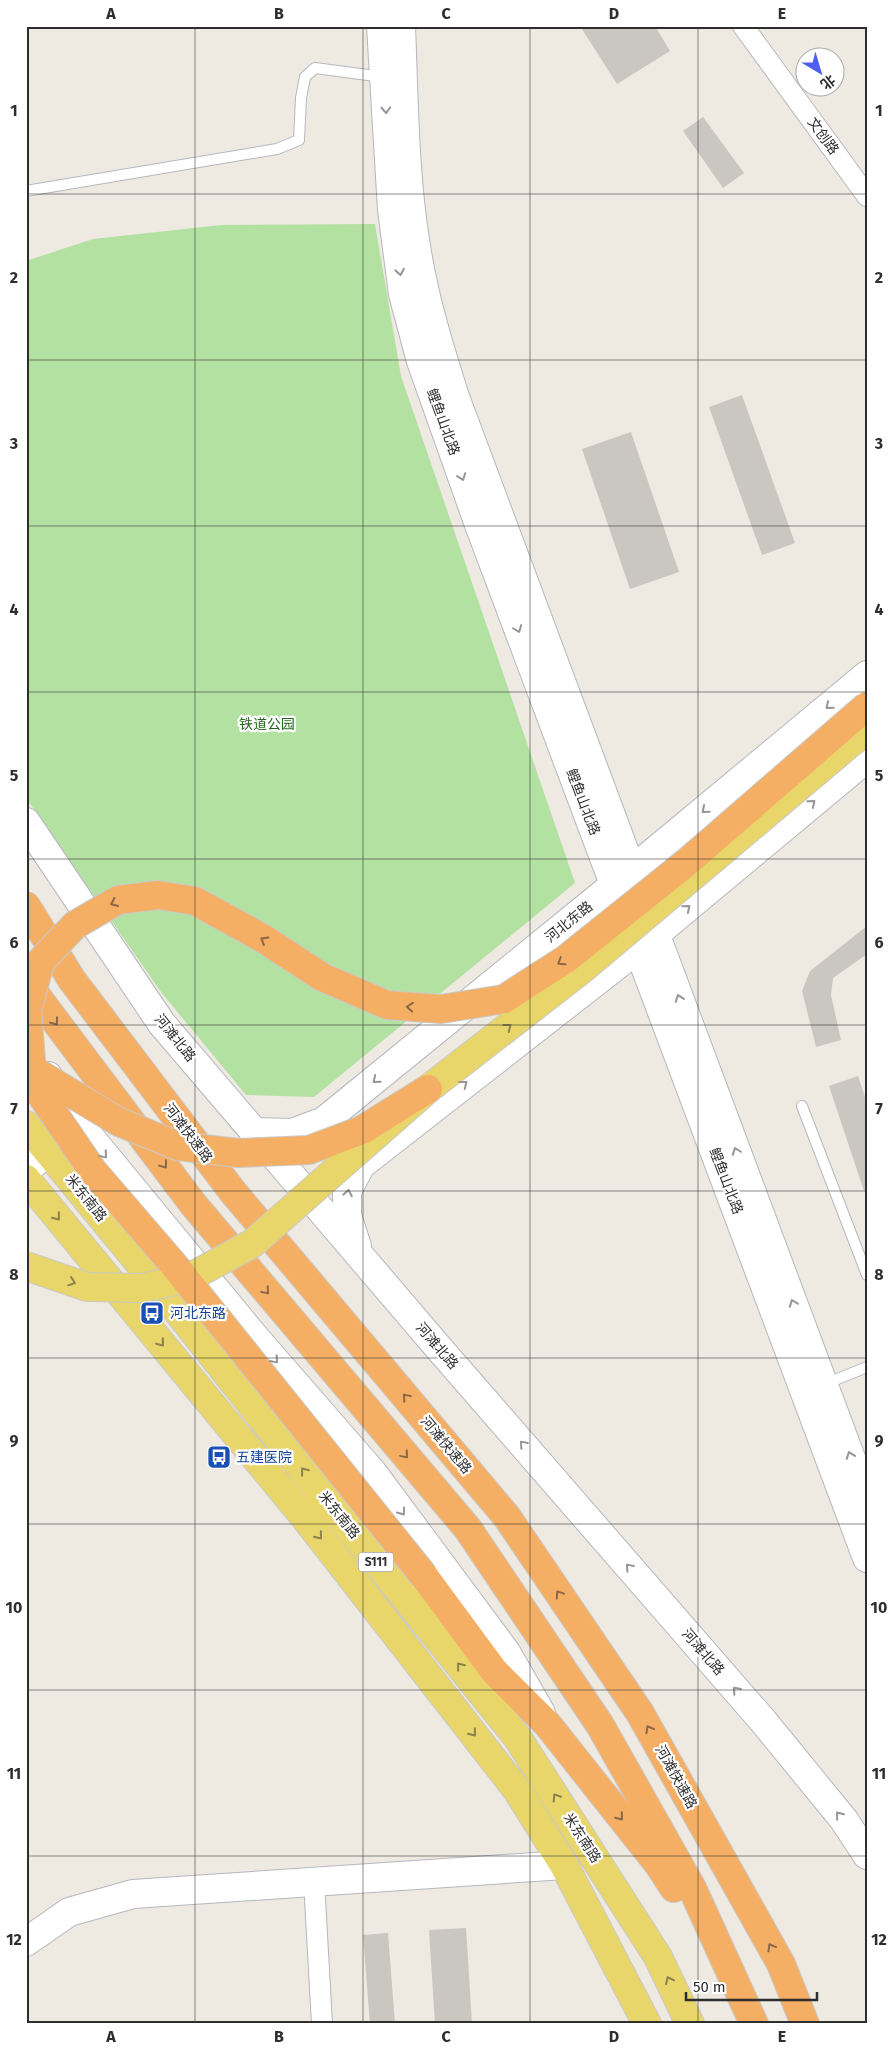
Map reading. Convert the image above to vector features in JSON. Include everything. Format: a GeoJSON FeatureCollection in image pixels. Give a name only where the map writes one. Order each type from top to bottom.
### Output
{"type":"FeatureCollection","features":[{"type":"Feature","properties":{"kind":"highway"},"geometry":{"type":"LineString","coordinates":[[734,1977],[659,1865],[548,1725],[494,1671],[424,1576],[174,1265],[93,1171],[33,1083],[26,1012],[40,962],[75,925],[118,900],[158,895],[195,901],[264,939],[322,977],[387,1004],[441,1009],[504,999],[566,959],[686,863],[867,706]]}},
{"type":"Feature","properties":{"kind":"highway","name":"河滩快速路"},"geometry":{"type":"LineString","coordinates":[[26,906],[72,980],[233,1192],[507,1517],[640,1713],[781,1964],[805,2024]]}},
{"type":"Feature","properties":{"kind":"highway"},"geometry":{"type":"LineString","coordinates":[[26,982],[194,1204],[468,1529],[600,1725],[692,1888],[754,2024]]}},
{"type":"Feature","properties":{"kind":"highway"},"geometry":{"type":"LineString","coordinates":[[26,1066],[119,1122],[178,1146],[238,1153],[309,1150],[362,1130],[431,1098]]}},
{"type":"Feature","properties":{"kind":"main road","name":"鲤鱼山北路"},"geometry":{"type":"LineString","coordinates":[[381,26],[394,240],[403,294],[421,361],[478,522],[623,878],[814,1388],[867,1558]]}},
{"type":"Feature","properties":{"kind":"main road","name":"鲤鱼山北路"},"geometry":{"type":"LineString","coordinates":[[401,26],[412,213],[418,255],[436,338],[623,878]]}},
{"type":"Feature","properties":{"kind":"main road","name":"河北东路"},"geometry":{"type":"LineString","coordinates":[[254,1132],[292,1133],[324,1121],[623,878],[867,675]]}},
{"type":"Feature","properties":{"kind":"main road"},"geometry":{"type":"LineString","coordinates":[[26,1266],[88,1287],[142,1288],[189,1278],[253,1243],[431,1098],[867,729]]}},
{"type":"Feature","properties":{"kind":"main road"},"geometry":{"type":"LineString","coordinates":[[400,1060],[404,1080],[413,1094],[425,1102],[647,941],[867,758]]}},
{"type":"Feature","properties":{"kind":"main road","name":"河滩北路"},"geometry":{"type":"LineString","coordinates":[[26,822],[162,1024],[764,1722],[844,1820],[867,1855]]}},
{"type":"Feature","properties":{"kind":"main road"},"geometry":{"type":"LineString","coordinates":[[26,1043],[80,1125],[253,1335],[373,1473],[506,1652],[548,1725]]}},
{"type":"Feature","properties":{"kind":"main road"},"geometry":{"type":"LineString","coordinates":[[361,1257],[347,1216],[347,1191],[361,1165],[431,1098]]}},
{"type":"Feature","properties":{"kind":"main road","name":"米东南路"},"geometry":{"type":"LineString","coordinates":[[26,1125],[144,1269],[517,1737],[658,1957],[690,2024]]}},
{"type":"Feature","properties":{"kind":"main road"},"geometry":{"type":"LineString","coordinates":[[26,1170],[80,1125]]}},
{"type":"Feature","properties":{"kind":"main road","name":"米东南路"},"geometry":{"type":"LineString","coordinates":[[26,1180],[312,1527],[517,1790],[564,1865],[647,2024]]}},
{"type":"Feature","properties":{"kind":"main road","name":"鲤鱼山北路"},"geometry":{"type":"LineString","coordinates":[[814,1388],[867,1500]]}},
{"type":"Feature","properties":{"kind":"main road"},"geometry":{"type":"LineString","coordinates":[[26,1942],[70,1912],[133,1894],[564,1865]]}},
{"type":"Feature","properties":{"kind":"street","name":"文创路"},"geometry":{"type":"LineString","coordinates":[[743,26],[867,196]]}},
{"type":"Feature","properties":{"kind":"street"},"geometry":{"type":"LineString","coordinates":[[314,1881],[322,2024]]}},
{"type":"Feature","properties":{"kind":"lane"},"geometry":{"type":"LineString","coordinates":[[26,191],[277,149],[299,140],[301,98],[305,77],[314,68],[384,77]]}},
{"type":"Feature","properties":{"kind":"lane"},"geometry":{"type":"LineString","coordinates":[[802,1106],[867,1275]]}},
{"type":"Feature","properties":{"kind":"lane"},"geometry":{"type":"LineString","coordinates":[[814,1388],[867,1367]]}},
{"type":"Feature","properties":{"kind":"green space","name":"铁道公园"},"geometry":{"type":"Polygon","coordinates":[[[375,224],[401,376],[575,883],[314,1097],[246,1095],[161,992],[26,798],[26,261],[93,239],[221,225],[375,224]]]}},
{"type":"Feature","properties":{"kind":"building"},"geometry":{"type":"Polygon","coordinates":[[[580,26],[655,26],[670,51],[617,84],[580,26]]]}},
{"type":"Feature","properties":{"kind":"building"},"geometry":{"type":"Polygon","coordinates":[[[703,117],[744,173],[723,188],[683,131],[703,117]]]}},
{"type":"Feature","properties":{"kind":"building"},"geometry":{"type":"Polygon","coordinates":[[[742,395],[795,543],[762,555],[709,407],[742,395]]]}},
{"type":"Feature","properties":{"kind":"building"},"geometry":{"type":"Polygon","coordinates":[[[631,432],[679,572],[630,589],[582,449],[631,432]]]}},
{"type":"Feature","properties":{"kind":"building"},"geometry":{"type":"Polygon","coordinates":[[[867,926],[867,954],[833,978],[831,995],[841,1040],[816,1047],[802,991],[810,971],[867,926]]]}},
{"type":"Feature","properties":{"kind":"building"},"geometry":{"type":"Polygon","coordinates":[[[858,1076],[867,1103],[867,1190],[864,1191],[829,1086],[858,1076]]]}},
{"type":"Feature","properties":{"kind":"building"},"geometry":{"type":"Polygon","coordinates":[[[466,1928],[472,2024],[435,2024],[429,1930],[466,1928]]]}},
{"type":"Feature","properties":{"kind":"building"},"geometry":{"type":"Polygon","coordinates":[[[388,1933],[395,2024],[370,2024],[363,1935],[388,1933]]]}},
{"type":"Feature","properties":{"kind":"place","name":"河北东路"},"geometry":{"type":"Point","coordinates":[152,1313]}},
{"type":"Feature","properties":{"kind":"place","name":"五建医院"},"geometry":{"type":"Point","coordinates":[219,1457]}}]}
